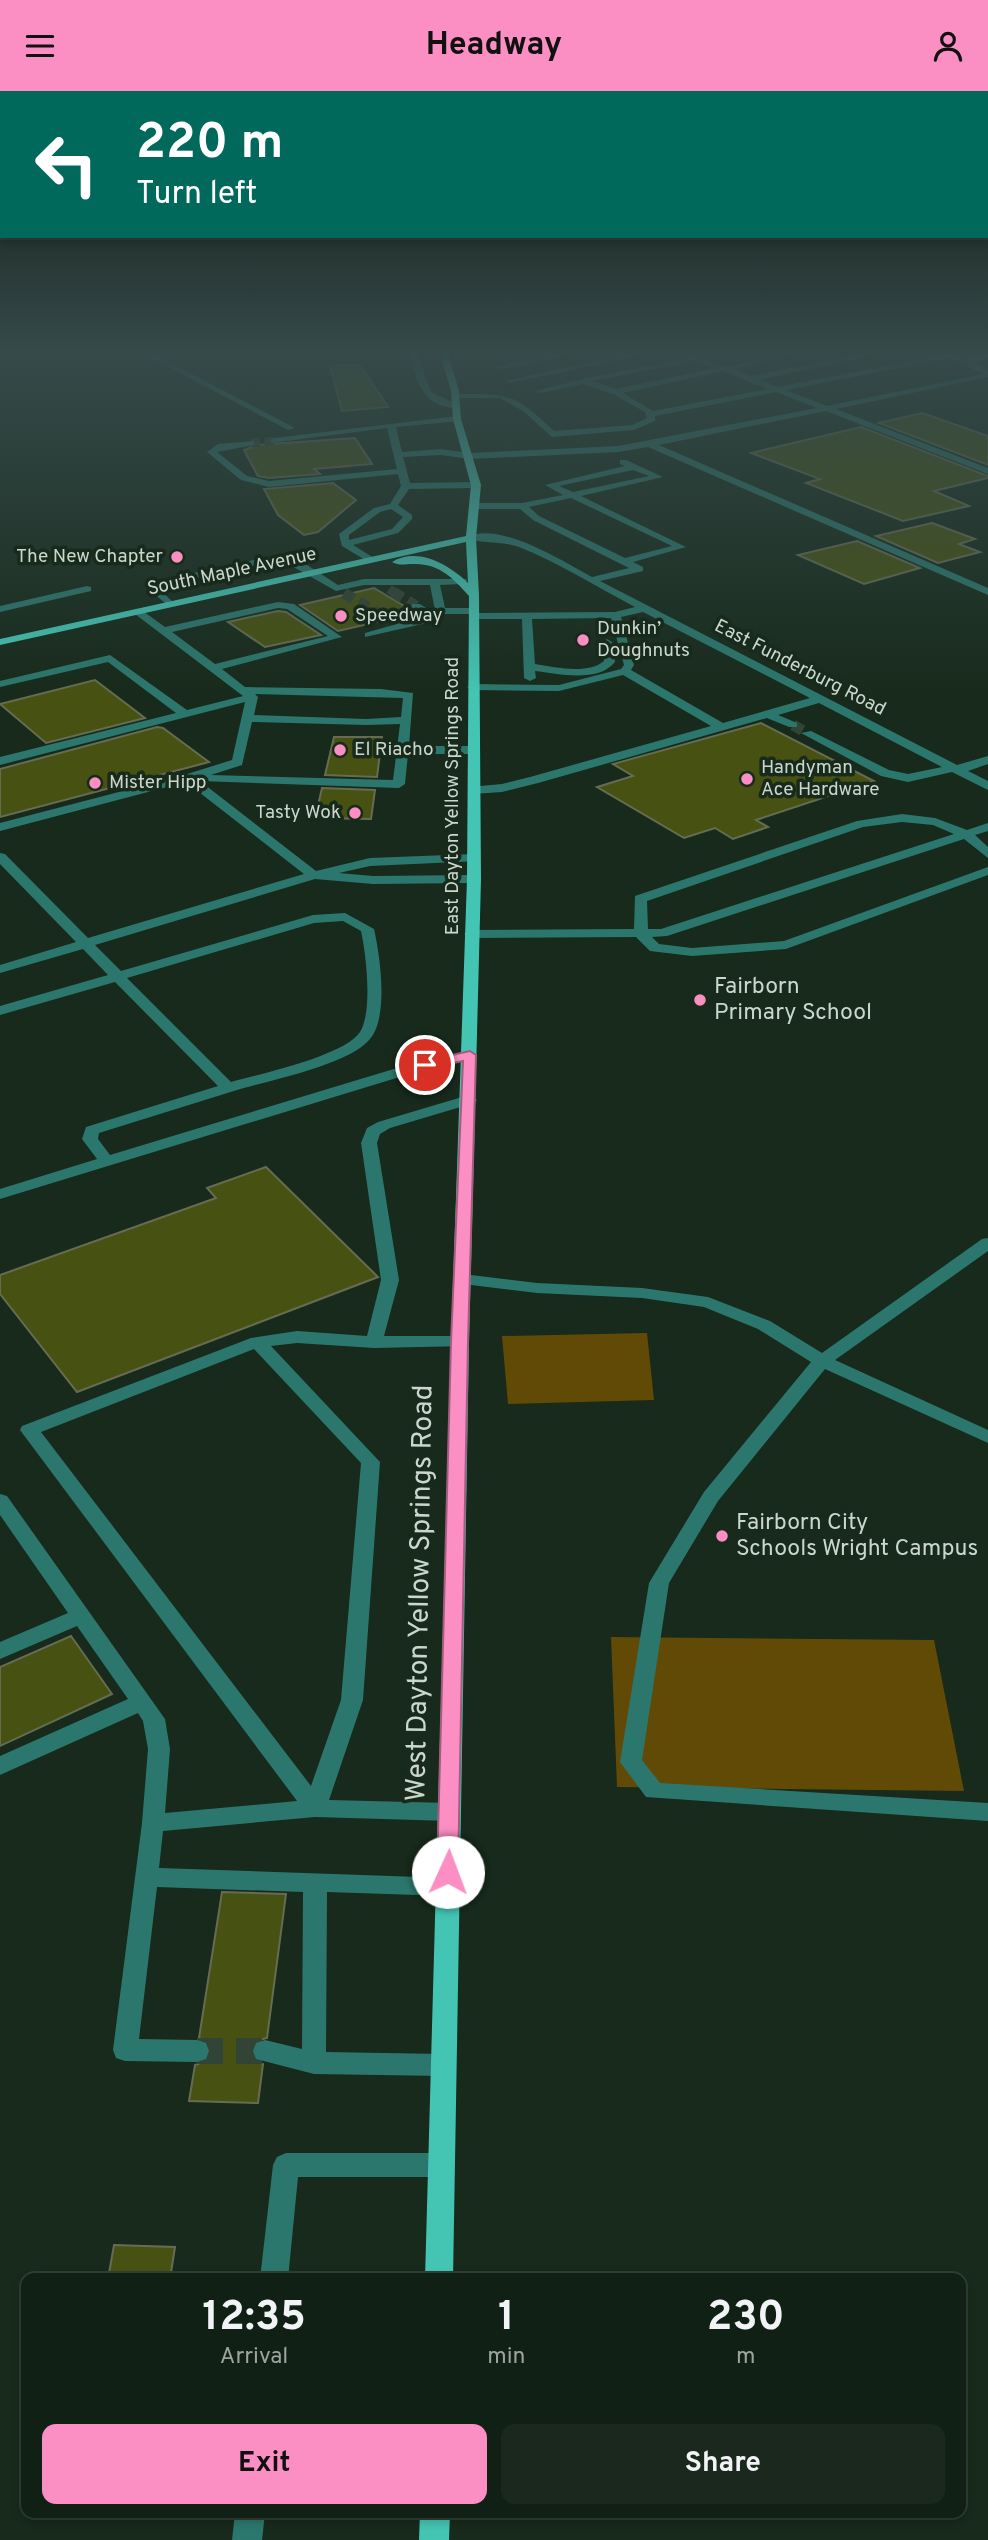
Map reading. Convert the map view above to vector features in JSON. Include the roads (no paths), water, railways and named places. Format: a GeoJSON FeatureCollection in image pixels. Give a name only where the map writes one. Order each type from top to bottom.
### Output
{"type":"FeatureCollection","features":[{"type":"Feature","properties":{"kind":"main road","name":"East Dayton Yellow Springs Road"},"geometry":{"type":"LineString","coordinates":[[469,1076],[474,879],[474,595],[471,538],[476,506],[476,485],[472,467]]}},
{"type":"Feature","properties":{"kind":"main road","name":"South Maple Avenue"},"geometry":{"type":"LineString","coordinates":[[0,642],[471,538]]}},
{"type":"Feature","properties":{"kind":"main road"},"geometry":{"type":"LineString","coordinates":[[310,572],[418,561],[447,567],[474,595]]}},
{"type":"Feature","properties":{"kind":"main road","name":"West Dayton Yellow Springs Road"},"geometry":{"type":"LineString","coordinates":[[439,2273],[460,1342],[469,1076]]}},
{"type":"Feature","properties":{"kind":"main road"},"geometry":{"type":"LineString","coordinates":[[434,2540],[435,2518]]}},
{"type":"Feature","properties":{"kind":"street"},"geometry":{"type":"LineString","coordinates":[[230,467],[244,478],[269,484],[402,471]]}},
{"type":"Feature","properties":{"kind":"street"},"geometry":{"type":"LineString","coordinates":[[345,544],[344,534],[377,510],[393,506],[406,486],[401,467]]}},
{"type":"Feature","properties":{"kind":"street"},"geometry":{"type":"LineString","coordinates":[[625,562],[681,547],[550,485],[632,467]]}},
{"type":"Feature","properties":{"kind":"street"},"geometry":{"type":"LineString","coordinates":[[476,506],[522,506],[658,477],[634,467]]}},
{"type":"Feature","properties":{"kind":"street"},"geometry":{"type":"LineString","coordinates":[[708,467],[988,592]]}},
{"type":"Feature","properties":{"kind":"street"},"geometry":{"type":"LineString","coordinates":[[406,486],[476,485]]}},
{"type":"Feature","properties":{"kind":"street"},"geometry":{"type":"LineString","coordinates":[[568,534],[587,537],[618,551],[634,551],[656,543],[590,511],[590,504]]}},
{"type":"Feature","properties":{"kind":"street"},"geometry":{"type":"LineString","coordinates":[[345,544],[395,531],[410,517],[393,506]]}},
{"type":"Feature","properties":{"kind":"street"},"geometry":{"type":"LineString","coordinates":[[522,506],[536,518],[639,569],[591,580]]}},
{"type":"Feature","properties":{"kind":"street","name":"East Funderburg Road"},"geometry":{"type":"LineString","coordinates":[[471,538],[493,537],[521,544],[988,786]]}},
{"type":"Feature","properties":{"kind":"street"},"geometry":{"type":"LineString","coordinates":[[345,544],[370,560]]}},
{"type":"Feature","properties":{"kind":"street"},"geometry":{"type":"LineString","coordinates":[[169,603],[154,590],[156,584],[281,557],[289,558],[340,591],[377,581],[462,582]]}},
{"type":"Feature","properties":{"kind":"street"},"geometry":{"type":"LineString","coordinates":[[377,581],[389,589]]}},
{"type":"Feature","properties":{"kind":"street"},"geometry":{"type":"LineString","coordinates":[[434,582],[437,614]]}},
{"type":"Feature","properties":{"kind":"street"},"geometry":{"type":"LineString","coordinates":[[0,608],[88,589]]}},
{"type":"Feature","properties":{"kind":"street"},"geometry":{"type":"LineString","coordinates":[[163,631],[278,605],[290,606],[337,637],[214,668]]}},
{"type":"Feature","properties":{"kind":"street"},"geometry":{"type":"LineString","coordinates":[[416,606],[437,614]]}},
{"type":"Feature","properties":{"kind":"street"},"geometry":{"type":"LineString","coordinates":[[369,635],[437,614],[615,615],[645,608]]}},
{"type":"Feature","properties":{"kind":"street"},"geometry":{"type":"LineString","coordinates":[[136,611],[248,693]]}},
{"type":"Feature","properties":{"kind":"street"},"geometry":{"type":"LineString","coordinates":[[527,615],[531,688]]}},
{"type":"Feature","properties":{"kind":"street"},"geometry":{"type":"LineString","coordinates":[[473,687],[559,688],[625,671],[629,665],[615,615]]}},
{"type":"Feature","properties":{"kind":"street"},"geometry":{"type":"LineString","coordinates":[[389,620],[401,627]]}},
{"type":"Feature","properties":{"kind":"street"},"geometry":{"type":"LineString","coordinates":[[530,667],[572,672],[604,668],[610,662],[607,642]]}},
{"type":"Feature","properties":{"kind":"street"},"geometry":{"type":"LineString","coordinates":[[0,684],[110,658],[185,714]]}},
{"type":"Feature","properties":{"kind":"street"},"geometry":{"type":"LineString","coordinates":[[625,671],[721,727]]}},
{"type":"Feature","properties":{"kind":"street"},"geometry":{"type":"LineString","coordinates":[[2,758],[185,714],[248,693],[381,692],[409,695],[399,784],[188,778]]}},
{"type":"Feature","properties":{"kind":"street"},"geometry":{"type":"LineString","coordinates":[[0,827],[188,778],[238,762],[248,718],[248,693]]}},
{"type":"Feature","properties":{"kind":"street"},"geometry":{"type":"LineString","coordinates":[[473,790],[502,788],[534,780],[821,699]]}},
{"type":"Feature","properties":{"kind":"street"},"geometry":{"type":"LineString","coordinates":[[767,714],[793,726]]}},
{"type":"Feature","properties":{"kind":"street"},"geometry":{"type":"LineString","coordinates":[[248,718],[366,722],[406,720]]}},
{"type":"Feature","properties":{"kind":"street"},"geometry":{"type":"LineString","coordinates":[[807,733],[885,773],[908,778],[988,760]]}},
{"type":"Feature","properties":{"kind":"street"},"geometry":{"type":"LineString","coordinates":[[404,750],[473,750]]}},
{"type":"Feature","properties":{"kind":"street"},"geometry":{"type":"LineString","coordinates":[[188,778],[314,875],[373,880],[474,879]]}},
{"type":"Feature","properties":{"kind":"street"},"geometry":{"type":"LineString","coordinates":[[988,854],[966,834],[935,821],[902,818],[861,824],[640,899],[641,933],[655,948],[692,952],[786,946],[988,871]]}},
{"type":"Feature","properties":{"kind":"street"},"geometry":{"type":"LineString","coordinates":[[471,935],[662,933],[988,827]]}},
{"type":"Feature","properties":{"kind":"street"},"geometry":{"type":"LineString","coordinates":[[0,857],[228,1087]]}},
{"type":"Feature","properties":{"kind":"street"},"geometry":{"type":"LineString","coordinates":[[0,969],[314,875],[370,862],[474,858]]}},
{"type":"Feature","properties":{"kind":"street"},"geometry":{"type":"LineString","coordinates":[[0,1011],[329,916],[345,917],[367,929],[371,943],[373,1019],[365,1036],[332,1055],[92,1130],[90,1139],[106,1161]]}},
{"type":"Feature","properties":{"kind":"street"},"geometry":{"type":"LineString","coordinates":[[3,1188],[106,1161],[412,1067],[470,1055]]}},
{"type":"Feature","properties":{"kind":"street"},"geometry":{"type":"LineString","coordinates":[[374,1342],[390,1280],[369,1143],[373,1131],[384,1125],[469,1100]]}},
{"type":"Feature","properties":{"kind":"street"},"geometry":{"type":"LineString","coordinates":[[988,1243],[822,1361],[711,1497],[659,1583],[631,1762],[654,1791],[988,1812]]}},
{"type":"Feature","properties":{"kind":"street"},"geometry":{"type":"LineString","coordinates":[[463,1279],[537,1288],[642,1293],[708,1302],[764,1325],[822,1361],[988,1437]]}},
{"type":"Feature","properties":{"kind":"street"},"geometry":{"type":"LineString","coordinates":[[316,1808],[29,1430],[257,1342],[297,1337],[374,1342],[460,1342]]}},
{"type":"Feature","properties":{"kind":"street"},"geometry":{"type":"LineString","coordinates":[[257,1342],[371,1462],[352,1700],[316,1808]]}},
{"type":"Feature","properties":{"kind":"street"},"geometry":{"type":"LineString","coordinates":[[0,1501],[154,1719],[159,1749],[153,1823],[125,2050],[197,2051]]}},
{"type":"Feature","properties":{"kind":"street"},"geometry":{"type":"LineString","coordinates":[[0,1651],[81,1616]]}},
{"type":"Feature","properties":{"kind":"street"},"geometry":{"type":"LineString","coordinates":[[0,1766],[141,1702]]}},
{"type":"Feature","properties":{"kind":"street"},"geometry":{"type":"LineString","coordinates":[[153,1823],[316,1808],[450,1812]]}},
{"type":"Feature","properties":{"kind":"street"},"geometry":{"type":"LineString","coordinates":[[147,1877],[448,1887]]}},
{"type":"Feature","properties":{"kind":"street"},"geometry":{"type":"LineString","coordinates":[[314,2063],[315,1882]]}},
{"type":"Feature","properties":{"kind":"street"},"geometry":{"type":"LineString","coordinates":[[265,2050],[314,2063],[443,2065]]}},
{"type":"Feature","properties":{"kind":"street"},"geometry":{"type":"LineString","coordinates":[[275,2273],[286,2165],[442,2165]]}},
{"type":"Feature","properties":{"kind":"street"},"geometry":{"type":"LineString","coordinates":[[247,2540],[249,2518]]}},
{"type":"Feature","properties":{"kind":"tunnel"},"geometry":{"type":"LineString","coordinates":[[389,589],[394,593]]}},
{"type":"Feature","properties":{"kind":"tunnel"},"geometry":{"type":"LineString","coordinates":[[344,593],[389,620]]}},
{"type":"Feature","properties":{"kind":"tunnel"},"geometry":{"type":"LineString","coordinates":[[394,593],[416,606]]}},
{"type":"Feature","properties":{"kind":"tunnel"},"geometry":{"type":"LineString","coordinates":[[793,725],[807,733]]}},
{"type":"Feature","properties":{"kind":"tunnel"},"geometry":{"type":"LineString","coordinates":[[197,2051],[265,2051]]}},
{"type":"Feature","properties":{"kind":"place","name":"The New Chapter"},"geometry":{"type":"Point","coordinates":[177,557]}},
{"type":"Feature","properties":{"kind":"place","name":"Speedway"},"geometry":{"type":"Point","coordinates":[341,616]}},
{"type":"Feature","properties":{"kind":"place","name":"Dunkin’ Doughnuts"},"geometry":{"type":"Point","coordinates":[583,640]}},
{"type":"Feature","properties":{"kind":"place","name":"El Riacho"},"geometry":{"type":"Point","coordinates":[340,750]}},
{"type":"Feature","properties":{"kind":"place","name":"Handyman Ace Hardware"},"geometry":{"type":"Point","coordinates":[747,779]}},
{"type":"Feature","properties":{"kind":"place","name":"Mister Hipp"},"geometry":{"type":"Point","coordinates":[95,783]}},
{"type":"Feature","properties":{"kind":"place","name":"Tasty Wok"},"geometry":{"type":"Point","coordinates":[355,813]}},
{"type":"Feature","properties":{"kind":"place","name":"Fairborn Primary School"},"geometry":{"type":"Point","coordinates":[700,1000]}},
{"type":"Feature","properties":{"kind":"place","name":"Fairborn City Schools Wright Campus"},"geometry":{"type":"Point","coordinates":[722,1536]}}]}
